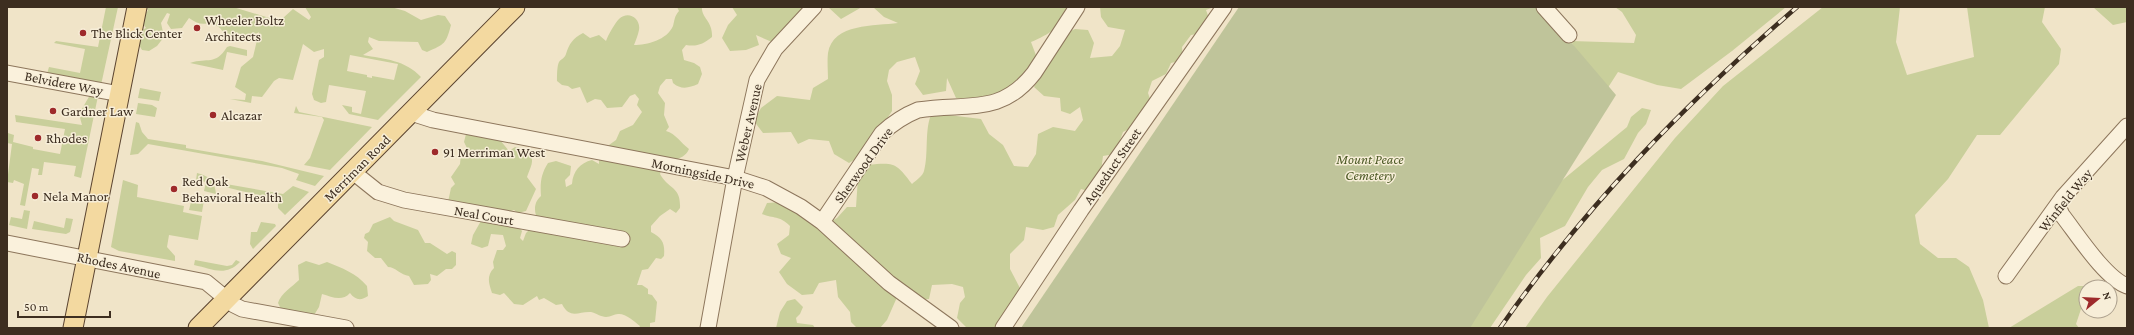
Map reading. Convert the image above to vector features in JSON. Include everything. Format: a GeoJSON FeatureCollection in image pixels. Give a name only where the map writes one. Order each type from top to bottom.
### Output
{"type":"FeatureCollection","features":[{"type":"Feature","properties":{"kind":"main road"},"geometry":{"type":"LineString","coordinates":[[73,328],[137,7]]}},
{"type":"Feature","properties":{"kind":"main road","name":"Merriman Road"},"geometry":{"type":"LineString","coordinates":[[198,328],[515,7]]}},
{"type":"Feature","properties":{"kind":"street","name":"Weber Avenue"},"geometry":{"type":"LineString","coordinates":[[708,328],[735,178],[757,80],[775,49],[814,7]]}},
{"type":"Feature","properties":{"kind":"street","name":"Sherwood Drive"},"geometry":{"type":"LineString","coordinates":[[822,222],[882,133],[890,126],[902,117],[918,110],[993,104],[1011,96],[1027,83],[1077,7]]}},
{"type":"Feature","properties":{"kind":"street","name":"Aqueduct Street"},"geometry":{"type":"LineString","coordinates":[[1003,328],[1081,210],[1224,7]]}},
{"type":"Feature","properties":{"kind":"street"},"geometry":{"type":"LineString","coordinates":[[1544,7],[1569,35]]}},
{"type":"Feature","properties":{"kind":"street","name":"Belvidere Way"},"geometry":{"type":"LineString","coordinates":[[7,72],[120,94]]}},
{"type":"Feature","properties":{"kind":"street","name":"Morningside Drive"},"geometry":{"type":"LineString","coordinates":[[411,113],[433,120],[735,178],[776,193],[801,207],[822,222],[888,283],[951,328]]}},
{"type":"Feature","properties":{"kind":"street","name":"Winfield Way"},"geometry":{"type":"LineString","coordinates":[[2006,276],[2058,206],[2127,126]]}},
{"type":"Feature","properties":{"kind":"street","name":"Neal Court"},"geometry":{"type":"LineString","coordinates":[[353,172],[378,192],[404,200],[622,239]]}},
{"type":"Feature","properties":{"kind":"street"},"geometry":{"type":"LineString","coordinates":[[2058,206],[2062,215],[2107,271],[2120,284],[2127,286]]}},
{"type":"Feature","properties":{"kind":"street","name":"Rhodes Avenue"},"geometry":{"type":"LineString","coordinates":[[7,243],[206,282],[226,299],[242,308],[346,328]]}},
{"type":"Feature","properties":{"kind":"green space"},"geometry":{"type":"Polygon","coordinates":[[[106,7],[118,7],[101,85],[47,74],[49,67],[80,73],[85,49],[54,43],[56,41],[98,47],[106,7]]]}},
{"type":"Feature","properties":{"kind":"green space"},"geometry":{"type":"Polygon","coordinates":[[[146,7],[233,7],[276,20],[283,18],[293,9],[309,20],[311,17],[305,7],[391,7],[405,11],[421,20],[438,15],[445,16],[451,25],[444,43],[427,52],[422,50],[418,42],[379,41],[369,37],[368,42],[373,49],[363,55],[394,61],[415,71],[421,77],[378,120],[349,114],[342,105],[352,107],[352,112],[361,114],[366,91],[329,85],[326,102],[321,103],[314,100],[312,94],[319,60],[324,57],[324,49],[314,52],[303,44],[293,80],[279,78],[274,81],[262,97],[252,96],[251,103],[230,99],[245,100],[246,94],[235,87],[241,67],[253,57],[259,32],[246,40],[230,41],[220,28],[211,22],[205,24],[189,18],[182,28],[171,29],[167,23],[170,14],[167,13],[161,23],[164,37],[157,46],[149,51],[142,50],[139,45],[142,30],[146,28],[143,24],[144,13],[148,11],[146,7]],[[350,55],[347,71],[367,75],[367,77],[372,78],[372,76],[394,80],[398,64],[350,55]]]}},
{"type":"Feature","properties":{"kind":"green space"},"geometry":{"type":"Polygon","coordinates":[[[677,7],[702,7],[703,14],[711,27],[712,37],[700,44],[693,46],[686,45],[682,50],[684,60],[694,63],[700,67],[702,74],[698,84],[688,87],[679,87],[673,83],[672,79],[666,79],[660,86],[658,93],[665,103],[664,115],[669,127],[666,131],[675,136],[689,149],[683,156],[666,165],[660,174],[679,196],[680,208],[676,213],[670,209],[660,216],[651,226],[651,232],[661,239],[664,248],[664,256],[661,259],[656,258],[648,269],[642,270],[637,285],[642,285],[648,289],[648,294],[652,295],[657,302],[655,322],[650,323],[650,328],[639,328],[640,326],[633,320],[621,314],[606,317],[591,312],[575,314],[568,312],[562,304],[556,305],[544,298],[539,300],[537,296],[523,305],[514,304],[504,293],[500,295],[492,293],[489,277],[494,268],[493,262],[497,250],[503,250],[506,246],[503,235],[491,234],[488,246],[482,248],[471,244],[473,235],[486,212],[516,224],[522,231],[520,238],[523,241],[526,233],[538,221],[535,205],[541,196],[542,179],[548,163],[556,161],[571,166],[570,175],[565,180],[566,187],[572,184],[574,175],[578,168],[584,163],[592,160],[599,164],[599,156],[609,150],[609,145],[616,140],[620,131],[633,125],[642,112],[637,105],[639,99],[635,94],[630,96],[622,107],[607,108],[601,100],[595,99],[587,103],[580,87],[572,89],[557,81],[558,64],[564,57],[570,44],[574,39],[583,33],[590,38],[599,35],[606,41],[617,21],[626,15],[630,15],[638,22],[639,32],[634,45],[656,41],[670,31],[679,11],[677,7]]]}},
{"type":"Feature","properties":{"kind":"green space"},"geometry":{"type":"Polygon","coordinates":[[[732,7],[811,7],[802,16],[788,24],[781,36],[772,42],[756,35],[759,45],[746,50],[730,51],[722,38],[728,25],[737,15],[732,7]]]}},
{"type":"Feature","properties":{"kind":"green space"},"geometry":{"type":"Polygon","coordinates":[[[828,7],[862,7],[841,19],[828,7]]]}},
{"type":"Feature","properties":{"kind":"green space"},"geometry":{"type":"Polygon","coordinates":[[[873,7],[1072,7],[1065,19],[1055,29],[1031,42],[1037,58],[1018,96],[969,100],[956,98],[947,78],[946,91],[923,95],[915,84],[920,71],[915,57],[897,62],[889,70],[887,81],[892,95],[892,111],[864,154],[849,163],[834,154],[829,141],[809,139],[798,144],[791,132],[763,133],[754,121],[761,108],[777,96],[810,100],[813,88],[828,79],[828,53],[832,43],[838,36],[846,31],[856,28],[898,23],[884,17],[873,7]]]}},
{"type":"Feature","properties":{"kind":"green space"},"geometry":{"type":"Polygon","coordinates":[[[1100,7],[1214,7],[1206,10],[1210,21],[1203,33],[1191,35],[1182,47],[1183,60],[1171,63],[1166,74],[1152,81],[1148,93],[1152,105],[1135,126],[1123,132],[1115,154],[1103,156],[1101,171],[1088,191],[1081,189],[1075,200],[1058,215],[1054,227],[1043,230],[1026,227],[1024,240],[1010,254],[1010,269],[1021,290],[1015,305],[1005,311],[1002,324],[996,328],[967,328],[957,318],[960,303],[965,297],[963,287],[952,284],[932,285],[929,299],[919,300],[898,295],[887,320],[880,328],[857,328],[851,322],[850,312],[838,297],[836,280],[819,283],[813,294],[802,295],[787,284],[779,272],[791,258],[781,254],[777,244],[789,235],[790,226],[783,220],[762,214],[767,203],[782,202],[821,227],[837,218],[847,207],[856,207],[858,178],[868,165],[890,164],[898,168],[912,184],[921,177],[924,171],[927,133],[932,113],[981,119],[989,134],[1003,145],[1014,166],[1028,167],[1036,154],[1038,134],[1053,127],[1075,131],[1083,120],[1080,107],[1070,114],[1061,111],[1060,98],[1044,96],[1034,87],[1064,34],[1075,29],[1088,30],[1094,43],[1090,58],[1112,56],[1120,46],[1125,30],[1108,27],[1101,17],[1100,7]]]}},
{"type":"Feature","properties":{"kind":"green space","name":"Mount Peace Cemetery"},"geometry":{"type":"Polygon","coordinates":[[[1239,7],[1541,7],[1616,95],[1470,328],[1021,328],[1239,7]]]}},
{"type":"Feature","properties":{"kind":"green space"},"geometry":{"type":"Polygon","coordinates":[[[1615,7],[1786,7],[1732,51],[1681,89],[1657,85],[1618,72],[1609,86],[1604,107],[1571,41],[1634,43],[1636,35],[1622,12],[1615,7]]]}},
{"type":"Feature","properties":{"kind":"green space"},"geometry":{"type":"Polygon","coordinates":[[[1823,7],[1900,7],[1896,42],[1907,75],[1974,57],[1967,7],[2045,7],[2042,22],[2061,49],[2059,64],[2000,135],[1977,135],[1948,179],[1915,215],[1920,244],[1938,258],[1956,258],[1969,267],[1983,300],[1989,328],[1525,328],[1547,297],[1675,138],[1723,86],[1823,7]]]}},
{"type":"Feature","properties":{"kind":"green space"},"geometry":{"type":"Polygon","coordinates":[[[2093,7],[2127,7],[2127,22],[2113,25],[2093,7]]]}},
{"type":"Feature","properties":{"kind":"green space"},"geometry":{"type":"Polygon","coordinates":[[[230,46],[247,50],[247,56],[227,52],[223,70],[190,63],[215,59],[223,53],[227,47],[230,46]]]}},
{"type":"Feature","properties":{"kind":"green space"},"geometry":{"type":"Polygon","coordinates":[[[140,88],[161,92],[159,101],[138,98],[140,88]]]}},
{"type":"Feature","properties":{"kind":"green space"},"geometry":{"type":"Polygon","coordinates":[[[90,95],[98,96],[81,178],[74,176],[76,166],[44,162],[42,175],[38,175],[39,169],[32,168],[25,206],[20,205],[24,184],[14,180],[13,183],[7,182],[12,144],[7,143],[8,133],[14,135],[13,142],[33,147],[33,149],[60,154],[65,129],[16,122],[15,115],[82,125],[79,114],[90,95]]]}},
{"type":"Feature","properties":{"kind":"green space"},"geometry":{"type":"Polygon","coordinates":[[[138,103],[152,105],[157,108],[155,117],[136,114],[138,103]]]}},
{"type":"Feature","properties":{"kind":"green space"},"geometry":{"type":"Polygon","coordinates":[[[296,106],[299,112],[372,127],[330,170],[304,165],[310,158],[324,120],[322,117],[294,113],[296,106]]]}},
{"type":"Feature","properties":{"kind":"green space"},"geometry":{"type":"Polygon","coordinates":[[[1642,108],[1651,110],[1646,124],[1638,133],[1624,159],[1602,170],[1588,187],[1565,226],[1540,238],[1541,258],[1526,275],[1490,328],[1410,328],[1554,187],[1627,127],[1631,117],[1642,108]]]}},
{"type":"Feature","properties":{"kind":"green space"},"geometry":{"type":"Polygon","coordinates":[[[136,122],[139,123],[142,132],[148,139],[186,145],[186,148],[262,161],[324,176],[315,186],[296,180],[299,174],[282,168],[148,144],[138,154],[130,155],[136,122]]]}},
{"type":"Feature","properties":{"kind":"green space"},"geometry":{"type":"Polygon","coordinates":[[[466,134],[500,140],[509,151],[515,147],[527,149],[532,160],[527,177],[536,189],[526,211],[518,213],[514,210],[501,214],[478,208],[474,205],[470,210],[448,202],[451,188],[455,184],[451,177],[460,164],[461,154],[467,148],[464,142],[466,134]]]}},
{"type":"Feature","properties":{"kind":"green space"},"geometry":{"type":"Polygon","coordinates":[[[197,173],[205,176],[213,182],[216,194],[204,191],[206,182],[196,180],[197,173]]]}},
{"type":"Feature","properties":{"kind":"green space"},"geometry":{"type":"Polygon","coordinates":[[[123,180],[138,185],[137,197],[184,206],[183,212],[202,216],[198,240],[169,235],[167,247],[175,256],[175,261],[119,251],[111,247],[123,180]]]}},
{"type":"Feature","properties":{"kind":"green space"},"geometry":{"type":"Polygon","coordinates":[[[226,184],[283,194],[293,186],[309,192],[285,215],[278,208],[278,200],[225,187],[226,184]]]}},
{"type":"Feature","properties":{"kind":"green space"},"geometry":{"type":"Polygon","coordinates":[[[203,195],[213,197],[212,201],[204,200],[202,212],[189,210],[191,202],[201,204],[203,195]]]}},
{"type":"Feature","properties":{"kind":"green space"},"geometry":{"type":"Polygon","coordinates":[[[24,210],[30,211],[27,229],[9,225],[11,217],[22,219],[24,210]]]}},
{"type":"Feature","properties":{"kind":"green space"},"geometry":{"type":"Polygon","coordinates":[[[390,217],[394,221],[418,230],[425,243],[430,243],[447,254],[452,251],[456,253],[456,265],[452,269],[446,269],[437,276],[430,274],[431,280],[428,284],[414,285],[409,276],[388,267],[381,258],[375,258],[367,251],[368,242],[364,238],[365,234],[369,232],[373,224],[390,217]]]}},
{"type":"Feature","properties":{"kind":"green space"},"geometry":{"type":"Polygon","coordinates":[[[66,218],[73,219],[70,232],[66,234],[32,229],[34,221],[64,228],[66,218]]]}},
{"type":"Feature","properties":{"kind":"green space"},"geometry":{"type":"Polygon","coordinates":[[[261,222],[275,224],[276,226],[253,249],[250,244],[251,232],[257,232],[261,222]]]}},
{"type":"Feature","properties":{"kind":"green space"},"geometry":{"type":"Polygon","coordinates":[[[195,260],[227,266],[232,265],[236,260],[240,262],[234,267],[224,271],[218,271],[194,265],[195,260]]]}},
{"type":"Feature","properties":{"kind":"green space"},"geometry":{"type":"Polygon","coordinates":[[[306,261],[319,265],[327,262],[348,271],[363,281],[367,286],[368,296],[363,299],[358,299],[350,293],[347,296],[340,298],[322,294],[319,307],[311,320],[281,309],[278,303],[279,299],[299,280],[298,265],[306,261]]]}},
{"type":"Feature","properties":{"kind":"green space"},"geometry":{"type":"Polygon","coordinates":[[[2078,286],[2078,318],[2076,324],[2079,328],[2009,328],[2078,286]]]}},
{"type":"Feature","properties":{"kind":"green space"},"geometry":{"type":"Polygon","coordinates":[[[795,299],[803,307],[800,314],[796,318],[797,323],[813,325],[815,328],[776,328],[780,312],[787,301],[795,299]]]}},
{"type":"Feature","properties":{"kind":"railway"},"geometry":{"type":"LineString","coordinates":[[1500,328],[1567,240],[1638,158],[1715,81],[1797,7]]}},
{"type":"Feature","properties":{"kind":"place","name":"Wheeler Boltz Architects"},"geometry":{"type":"Point","coordinates":[197,28]}},
{"type":"Feature","properties":{"kind":"place","name":"The Blick Center"},"geometry":{"type":"Point","coordinates":[83,33]}},
{"type":"Feature","properties":{"kind":"place","name":"Gardner Law"},"geometry":{"type":"Point","coordinates":[53,111]}},
{"type":"Feature","properties":{"kind":"place","name":"Alcazar"},"geometry":{"type":"Point","coordinates":[213,115]}},
{"type":"Feature","properties":{"kind":"place","name":"Rhodes"},"geometry":{"type":"Point","coordinates":[38,138]}},
{"type":"Feature","properties":{"kind":"place","name":"91 Merriman West"},"geometry":{"type":"Point","coordinates":[435,152]}},
{"type":"Feature","properties":{"kind":"place","name":"Red Oak Behavioral Health"},"geometry":{"type":"Point","coordinates":[174,189]}},
{"type":"Feature","properties":{"kind":"place","name":"Nela Manor"},"geometry":{"type":"Point","coordinates":[35,196]}}]}
